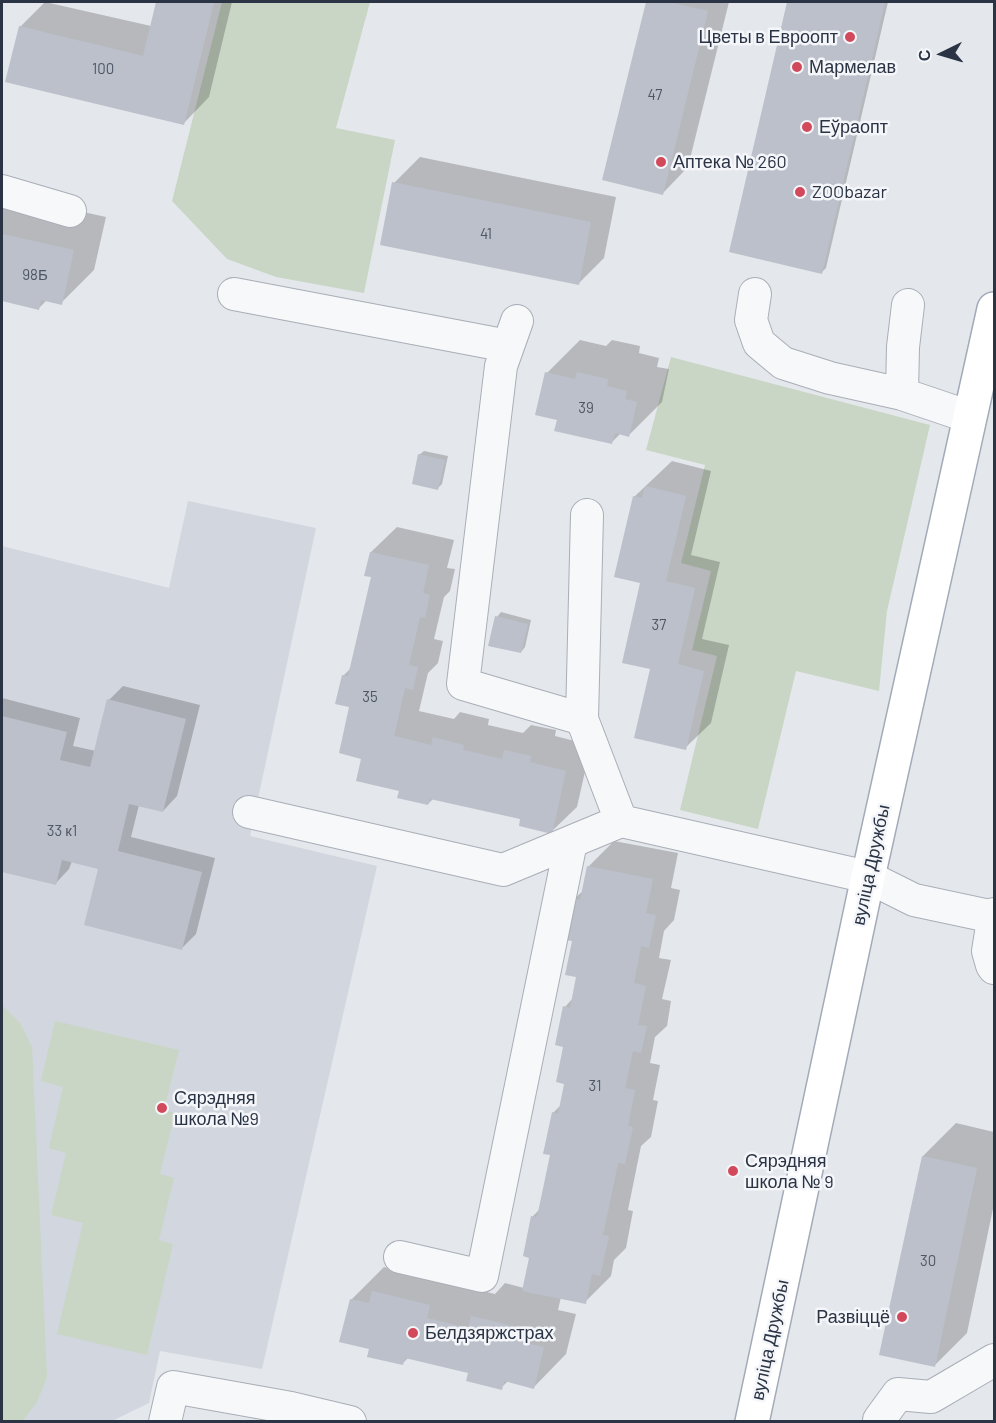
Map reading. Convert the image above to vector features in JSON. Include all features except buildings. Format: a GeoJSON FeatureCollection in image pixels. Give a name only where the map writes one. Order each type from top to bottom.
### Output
{"type":"FeatureCollection","features":[{"type":"Feature","properties":{"kind":"main road","name":"вуліца Дружбы"},"geometry":{"type":"LineString","coordinates":[[753,1422],[868,877],[994,309]]}},
{"type":"Feature","properties":{"kind":"street"},"geometry":{"type":"LineString","coordinates":[[2,191],[70,212]]}},
{"type":"Feature","properties":{"kind":"street"},"geometry":{"type":"LineString","coordinates":[[234,294],[512,334],[501,366],[463,684],[582,719]]}},
{"type":"Feature","properties":{"kind":"street"},"geometry":{"type":"LineString","coordinates":[[755,294],[751,320],[759,343],[783,363],[830,378],[903,394],[970,417]]}},
{"type":"Feature","properties":{"kind":"street"},"geometry":{"type":"LineString","coordinates":[[903,394],[903,347],[908,305]]}},
{"type":"Feature","properties":{"kind":"street"},"geometry":{"type":"LineString","coordinates":[[587,515],[582,719],[621,821]]}},
{"type":"Feature","properties":{"kind":"street"},"geometry":{"type":"LineString","coordinates":[[249,812],[503,870],[621,821],[868,877],[914,900],[994,915],[988,951],[994,968]]}},
{"type":"Feature","properties":{"kind":"street"},"geometry":{"type":"LineString","coordinates":[[399,1257],[482,1276],[571,842]]}},
{"type":"Feature","properties":{"kind":"street"},"geometry":{"type":"LineString","coordinates":[[879,1420],[898,1394],[931,1397],[994,1360]]}},
{"type":"Feature","properties":{"kind":"street"},"geometry":{"type":"LineString","coordinates":[[165,1422],[173,1387],[291,1408],[350,1422]]}},
{"type":"Feature","properties":{"kind":"shaded area","name":"Сярэдняя школа №9"},"geometry":{"type":"Polygon","coordinates":[[[188,501],[316,528],[250,836],[377,866],[262,1369],[160,1351],[149,1403],[112,1421],[2,1422],[2,546],[169,588],[188,501]]]}},
{"type":"Feature","properties":{"kind":"green space"},"geometry":{"type":"Polygon","coordinates":[[[222,2],[370,2],[336,128],[395,140],[364,293],[276,277],[227,259],[172,201],[222,2]]]}},
{"type":"Feature","properties":{"kind":"green space"},"geometry":{"type":"Polygon","coordinates":[[[671,357],[930,425],[887,611],[879,691],[796,671],[758,829],[680,810],[717,656],[692,650],[711,571],[681,563],[705,465],[646,450],[671,357]]]}},
{"type":"Feature","properties":{"kind":"green space"},"geometry":{"type":"Polygon","coordinates":[[[2,1005],[20,1023],[32,1047],[47,1377],[37,1402],[22,1422],[2,1421],[2,1005]]]}},
{"type":"Feature","properties":{"kind":"green space"},"geometry":{"type":"Polygon","coordinates":[[[55,1021],[179,1050],[164,1110],[175,1113],[160,1174],[174,1178],[159,1240],[173,1244],[147,1355],[57,1334],[83,1223],[51,1215],[66,1153],[49,1148],[63,1087],[41,1081],[55,1021]]]}},
{"type":"Feature","properties":{"kind":"place","name":"Цветы в Евроопт"},"geometry":{"type":"Point","coordinates":[850,37]}},
{"type":"Feature","properties":{"kind":"place","name":"Мармелав"},"geometry":{"type":"Point","coordinates":[797,67]}},
{"type":"Feature","properties":{"kind":"place","name":"Еўраопт"},"geometry":{"type":"Point","coordinates":[807,127]}},
{"type":"Feature","properties":{"kind":"place","name":"Аптека № 260"},"geometry":{"type":"Point","coordinates":[661,162]}},
{"type":"Feature","properties":{"kind":"place","name":"ZOObazar"},"geometry":{"type":"Point","coordinates":[800,192]}},
{"type":"Feature","properties":{"kind":"place","name":"Сярэдняя школа №9"},"geometry":{"type":"Point","coordinates":[162,1108]}},
{"type":"Feature","properties":{"kind":"place","name":"Сярэдняя школа № 9"},"geometry":{"type":"Point","coordinates":[733,1171]}},
{"type":"Feature","properties":{"kind":"place","name":"Развіццё"},"geometry":{"type":"Point","coordinates":[902,1317]}},
{"type":"Feature","properties":{"kind":"place","name":"Белдзяржстрах"},"geometry":{"type":"Point","coordinates":[413,1333]}}]}
